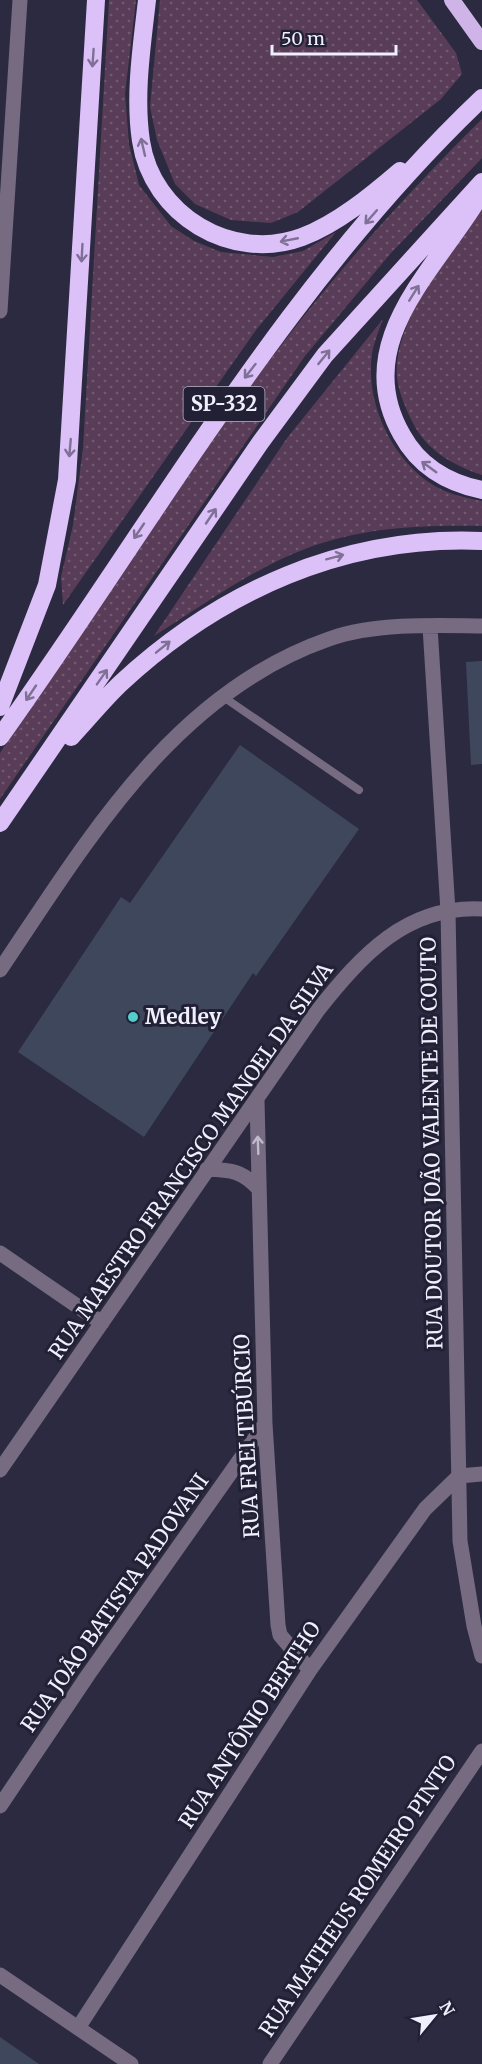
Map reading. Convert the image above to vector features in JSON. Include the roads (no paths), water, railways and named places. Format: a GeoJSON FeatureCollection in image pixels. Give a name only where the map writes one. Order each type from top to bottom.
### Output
{"type":"FeatureCollection","features":[{"type":"Feature","properties":{"kind":"highway"},"geometry":{"type":"LineString","coordinates":[[0,707],[47,585],[67,480],[96,0]]}},
{"type":"Feature","properties":{"kind":"highway"},"geometry":{"type":"LineString","coordinates":[[147,0],[139,103],[143,152],[149,172],[174,208],[190,222],[209,233],[237,242],[269,244],[302,237],[337,218],[441,137]]}},
{"type":"Feature","properties":{"kind":"highway"},"geometry":{"type":"LineString","coordinates":[[452,0],[482,42]]}},
{"type":"Feature","properties":{"kind":"highway","name":"SP-332"},"geometry":{"type":"LineString","coordinates":[[0,736],[225,403],[361,229],[441,137],[482,98]]}},
{"type":"Feature","properties":{"kind":"highway","name":"SP-332"},"geometry":{"type":"LineString","coordinates":[[0,823],[128,640],[260,443],[325,355],[482,182]]}},
{"type":"Feature","properties":{"kind":"highway"},"geometry":{"type":"LineString","coordinates":[[482,192],[410,298],[388,345],[383,367],[388,407],[406,443],[419,460],[449,480],[482,490]]}},
{"type":"Feature","properties":{"kind":"highway"},"geometry":{"type":"LineString","coordinates":[[20,794],[120,684],[166,644],[199,621],[316,562],[370,548],[398,544],[482,542]]}},
{"type":"Feature","properties":{"kind":"street"},"geometry":{"type":"LineString","coordinates":[[0,311],[20,0]]}},
{"type":"Feature","properties":{"kind":"street"},"geometry":{"type":"LineString","coordinates":[[0,970],[93,831],[185,725],[222,696],[260,669],[330,638],[374,629],[482,626]]}},
{"type":"Feature","properties":{"kind":"street","name":"RUA DOUTOR JOÃO VALENTE DE COUTO"},"geometry":{"type":"LineString","coordinates":[[430,627],[448,911],[460,1541],[474,1626],[482,1656]]}},
{"type":"Feature","properties":{"kind":"street","name":"RUA MAESTRO FRANCISCO MANOEL DA SILVA"},"geometry":{"type":"LineString","coordinates":[[0,1470],[318,1010],[352,968],[386,938],[427,915],[482,909]]}},
{"type":"Feature","properties":{"kind":"street","name":"RUA FREI TIBÚRCIO"},"geometry":{"type":"LineString","coordinates":[[257,1100],[265,1424],[278,1630],[310,1670]]}},
{"type":"Feature","properties":{"kind":"street"},"geometry":{"type":"LineString","coordinates":[[207,1169],[228,1170],[246,1175],[259,1189]]}},
{"type":"Feature","properties":{"kind":"street"},"geometry":{"type":"LineString","coordinates":[[0,1253],[102,1323]]}},
{"type":"Feature","properties":{"kind":"street","name":"RUA JOÃO BATISTA PADOVANI"},"geometry":{"type":"LineString","coordinates":[[0,1806],[265,1424]]}},
{"type":"Feature","properties":{"kind":"street"},"geometry":{"type":"LineString","coordinates":[[459,1476],[482,1474]]}},
{"type":"Feature","properties":{"kind":"street","name":"RUA ANTÔNIO BERTHO"},"geometry":{"type":"LineString","coordinates":[[78,2028],[310,1670],[425,1509],[459,1476]]}},
{"type":"Feature","properties":{"kind":"street","name":"RUA MATHEUS ROMEIRO PINTO"},"geometry":{"type":"LineString","coordinates":[[270,2064],[482,1751]]}},
{"type":"Feature","properties":{"kind":"street"},"geometry":{"type":"LineString","coordinates":[[0,1975],[132,2064]]}},
{"type":"Feature","properties":{"kind":"lane"},"geometry":{"type":"LineString","coordinates":[[222,696],[358,790]]}},
{"type":"Feature","properties":{"kind":"place","name":"Medley"},"geometry":{"type":"Point","coordinates":[133,1017]}}]}
